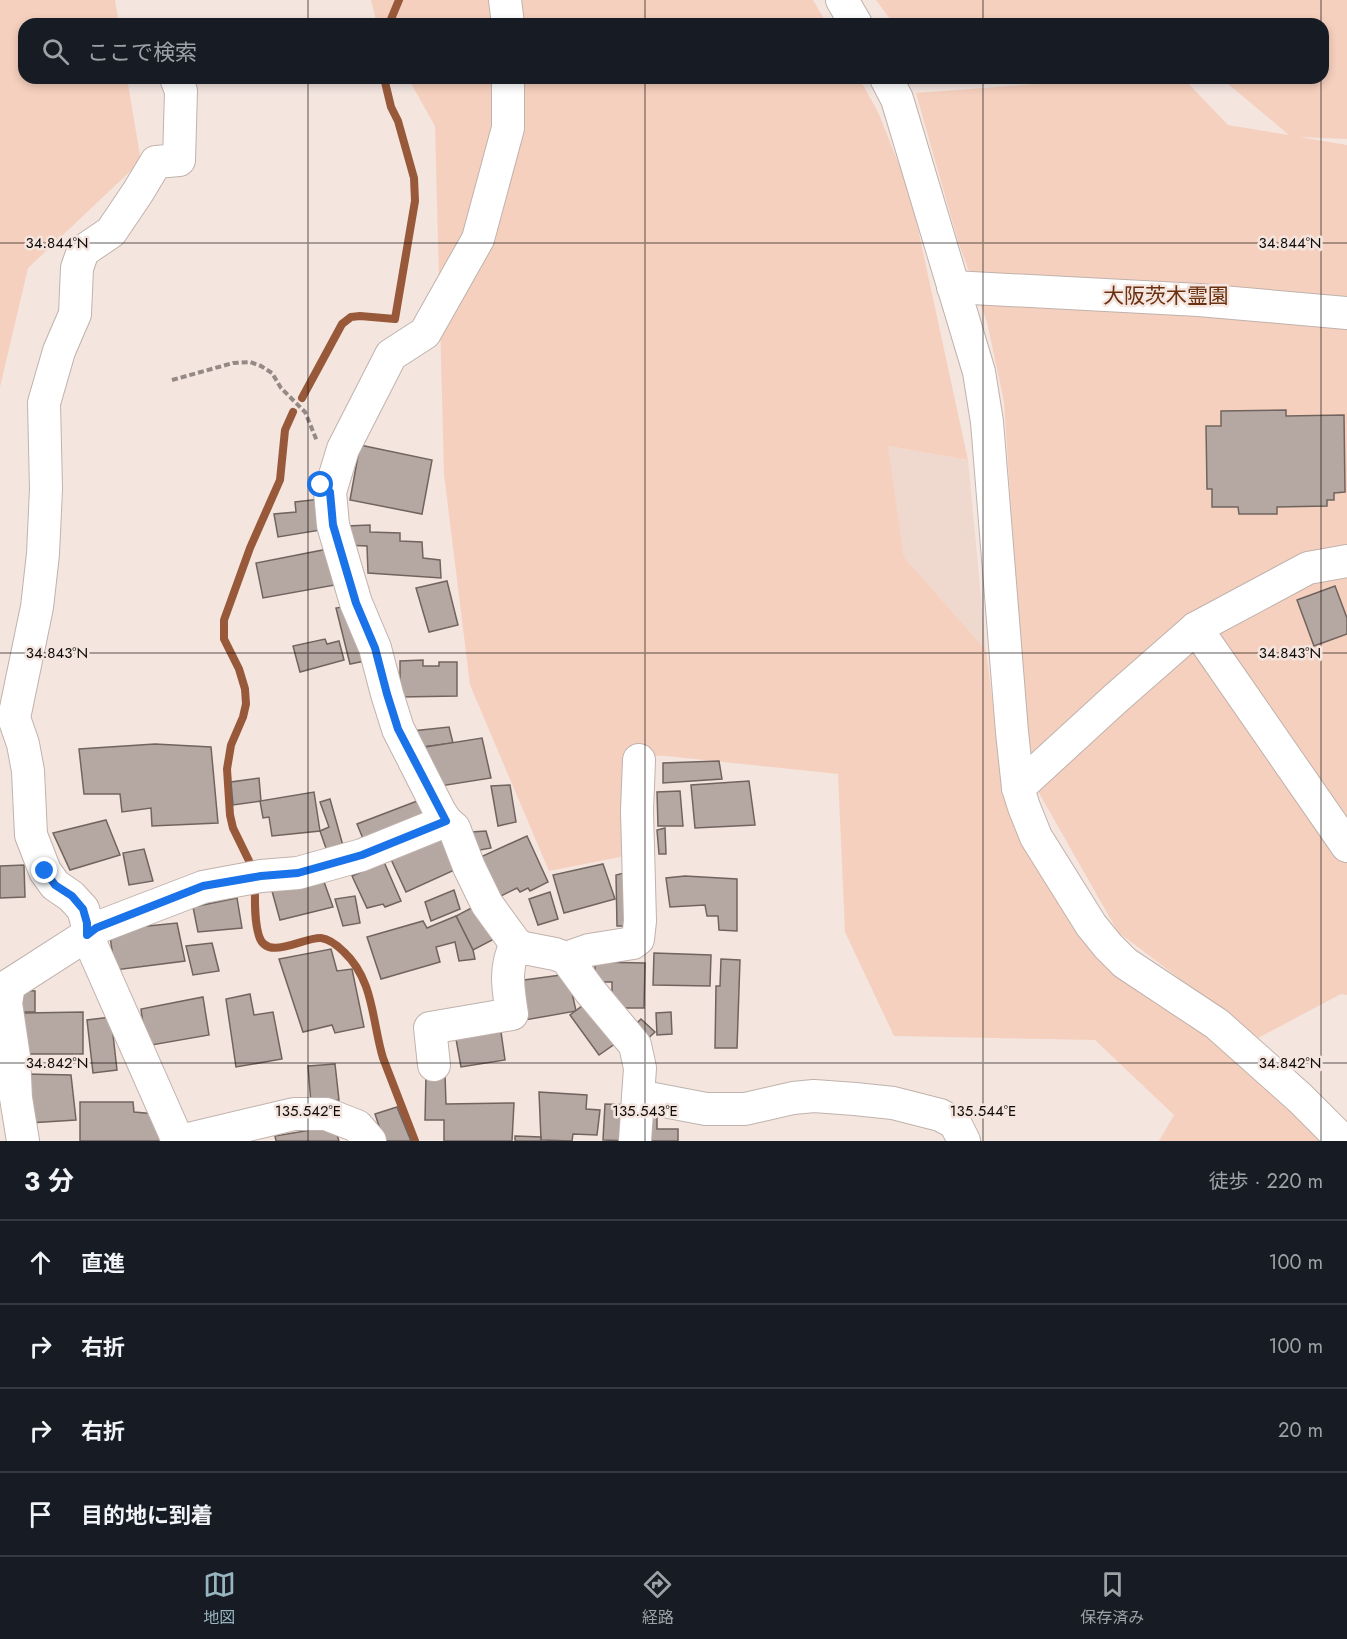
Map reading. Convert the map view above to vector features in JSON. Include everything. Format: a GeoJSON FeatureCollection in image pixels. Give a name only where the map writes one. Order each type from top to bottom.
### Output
{"type":"FeatureCollection","features":[{"type":"Feature","properties":{"kind":"street"},"geometry":{"type":"LineString","coordinates":[[505,0],[507,18]]}},
{"type":"Feature","properties":{"kind":"street"},"geometry":{"type":"LineString","coordinates":[[842,0],[852,18]]}},
{"type":"Feature","properties":{"kind":"street"},"geometry":{"type":"LineString","coordinates":[[178,84],[181,91],[179,160],[156,162],[111,232],[83,251],[77,268],[75,314],[59,351],[44,403],[46,489],[43,554],[37,607],[14,718],[23,744],[28,771],[31,835],[45,871],[55,885],[72,896],[83,909],[87,923],[87,935],[179,1141],[294,1114],[326,1114],[357,1126],[370,1141]]}},
{"type":"Feature","properties":{"kind":"street"},"geometry":{"type":"LineString","coordinates":[[508,84],[508,128],[478,239],[425,333],[391,356],[344,449],[330,492],[333,525],[356,603],[375,648],[398,729],[446,821],[454,828],[487,904],[516,944],[566,958],[635,1045],[640,1068],[635,1141]]}},
{"type":"Feature","properties":{"kind":"street"},"geometry":{"type":"LineString","coordinates":[[889,84],[897,99],[979,372],[987,422],[1018,788],[1036,837],[1091,926],[1125,963],[1217,1024],[1300,1098],[1343,1141]]}},
{"type":"Feature","properties":{"kind":"street"},"geometry":{"type":"LineString","coordinates":[[953,287],[1199,300],[1347,313]]}},
{"type":"Feature","properties":{"kind":"street"},"geometry":{"type":"LineString","coordinates":[[1018,788],[1197,628],[1308,568],[1347,561]]}},
{"type":"Feature","properties":{"kind":"street"},"geometry":{"type":"LineString","coordinates":[[1197,628],[1347,846]]}},
{"type":"Feature","properties":{"kind":"street"},"geometry":{"type":"LineString","coordinates":[[566,958],[589,950],[633,943],[638,939],[640,921],[637,811],[639,760]]}},
{"type":"Feature","properties":{"kind":"street"},"geometry":{"type":"LineString","coordinates":[[23,1141],[8,1099],[14,1058],[6,1003],[9,985],[96,928],[203,886],[320,868],[362,855],[446,821]]}},
{"type":"Feature","properties":{"kind":"street"},"geometry":{"type":"LineString","coordinates":[[434,1065],[430,1028],[512,1014],[507,978],[516,944]]}},
{"type":"Feature","properties":{"kind":"street"},"geometry":{"type":"LineString","coordinates":[[638,1096],[706,1109],[745,1109],[814,1096],[893,1103],[940,1115],[955,1123],[964,1141]]}},
{"type":"Feature","properties":{"kind":"path"},"geometry":{"type":"LineString","coordinates":[[172,380],[233,363],[250,362],[261,366],[272,373],[281,388],[305,412],[318,444]]}},
{"type":"Feature","properties":{"kind":"shaded area"},"geometry":{"type":"Polygon","coordinates":[[[887,446],[968,460],[986,650],[904,557],[887,446]]]}},
{"type":"Feature","properties":{"kind":"green space"},"geometry":{"type":"Polygon","coordinates":[[[0,0],[115,0],[118,18],[18,18],[18,84],[128,84],[141,161],[28,268],[0,387],[0,0]]]}},
{"type":"Feature","properties":{"kind":"green space"},"geometry":{"type":"Polygon","coordinates":[[[371,0],[813,0],[824,18],[376,18],[371,0]]]}},
{"type":"Feature","properties":{"kind":"green space","name":"大阪茨木霊園"},"geometry":{"type":"Polygon","coordinates":[[[876,0],[1347,0],[1347,139],[1299,137],[1347,145],[1347,995],[1341,994],[1258,1038],[1118,932],[1039,793],[1030,755],[1004,402],[987,322],[957,238],[916,93],[1037,84],[1189,84],[1228,125],[1289,135],[1228,84],[1329,84],[1329,18],[890,18],[876,0]]]}},
{"type":"Feature","properties":{"kind":"green space"},"geometry":{"type":"Polygon","coordinates":[[[411,84],[862,84],[878,112],[910,192],[968,460],[888,446],[904,557],[986,650],[1005,799],[1101,957],[1253,1066],[1320,1141],[1159,1141],[1174,1115],[1095,1040],[894,1036],[845,932],[838,774],[666,756],[633,755],[630,855],[549,871],[470,685],[444,474],[435,126],[411,84]]]}},
{"type":"Feature","properties":{"kind":"building"},"geometry":{"type":"Polygon","coordinates":[[[1286,410],[1286,416],[1344,415],[1345,492],[1334,493],[1334,500],[1327,500],[1327,506],[1277,507],[1277,514],[1239,514],[1238,507],[1212,507],[1212,489],[1207,489],[1206,426],[1221,426],[1221,411],[1286,410]]]}},
{"type":"Feature","properties":{"kind":"building"},"geometry":{"type":"Polygon","coordinates":[[[360,445],[432,460],[422,514],[350,500],[360,445]]]}},
{"type":"Feature","properties":{"kind":"building"},"geometry":{"type":"Polygon","coordinates":[[[321,499],[327,529],[278,537],[274,514],[296,512],[295,502],[321,499]]]}},
{"type":"Feature","properties":{"kind":"building"},"geometry":{"type":"Polygon","coordinates":[[[370,525],[370,532],[400,533],[400,541],[422,542],[423,558],[440,560],[441,578],[368,573],[367,546],[345,545],[346,526],[370,525]]]}},
{"type":"Feature","properties":{"kind":"building"},"geometry":{"type":"Polygon","coordinates":[[[328,549],[335,585],[263,598],[256,563],[328,549]]]}},
{"type":"Feature","properties":{"kind":"building"},"geometry":{"type":"Polygon","coordinates":[[[447,581],[458,625],[429,632],[416,588],[447,581]]]}},
{"type":"Feature","properties":{"kind":"building"},"geometry":{"type":"Polygon","coordinates":[[[1335,586],[1347,618],[1347,634],[1314,646],[1297,600],[1335,586]]]}},
{"type":"Feature","properties":{"kind":"building"},"geometry":{"type":"Polygon","coordinates":[[[354,605],[370,660],[350,664],[336,608],[354,605]]]}},
{"type":"Feature","properties":{"kind":"building"},"geometry":{"type":"Polygon","coordinates":[[[325,639],[327,644],[339,641],[344,660],[300,672],[293,646],[325,639]]]}},
{"type":"Feature","properties":{"kind":"building"},"geometry":{"type":"Polygon","coordinates":[[[423,660],[423,666],[439,666],[439,662],[457,662],[457,696],[400,697],[400,661],[423,660]]]}},
{"type":"Feature","properties":{"kind":"building"},"geometry":{"type":"Polygon","coordinates":[[[449,727],[453,743],[414,748],[412,731],[449,727]]]}},
{"type":"Feature","properties":{"kind":"building"},"geometry":{"type":"Polygon","coordinates":[[[482,738],[491,778],[434,787],[425,747],[482,738]]]}},
{"type":"Feature","properties":{"kind":"building"},"geometry":{"type":"Polygon","coordinates":[[[155,744],[211,747],[218,823],[152,826],[151,808],[122,812],[120,794],[84,794],[79,749],[155,744]]]}},
{"type":"Feature","properties":{"kind":"building"},"geometry":{"type":"Polygon","coordinates":[[[719,761],[722,779],[663,783],[663,763],[719,761]]]}},
{"type":"Feature","properties":{"kind":"building"},"geometry":{"type":"Polygon","coordinates":[[[259,778],[261,801],[233,805],[231,782],[259,778]]]}},
{"type":"Feature","properties":{"kind":"building"},"geometry":{"type":"Polygon","coordinates":[[[749,781],[755,825],[695,828],[691,785],[749,781]]]}},
{"type":"Feature","properties":{"kind":"building"},"geometry":{"type":"Polygon","coordinates":[[[510,785],[516,822],[498,826],[491,786],[510,785]]]}},
{"type":"Feature","properties":{"kind":"building"},"geometry":{"type":"Polygon","coordinates":[[[680,791],[683,826],[658,826],[657,792],[680,791]]]}},
{"type":"Feature","properties":{"kind":"building"},"geometry":{"type":"Polygon","coordinates":[[[314,792],[320,831],[272,836],[269,817],[263,818],[260,801],[314,792]]]}},
{"type":"Feature","properties":{"kind":"building"},"geometry":{"type":"Polygon","coordinates":[[[425,798],[434,817],[366,846],[357,824],[425,798]]]}},
{"type":"Feature","properties":{"kind":"building"},"geometry":{"type":"Polygon","coordinates":[[[330,799],[345,853],[329,857],[320,831],[329,827],[320,802],[330,799]]]}},
{"type":"Feature","properties":{"kind":"building"},"geometry":{"type":"Polygon","coordinates":[[[106,820],[120,855],[70,870],[53,833],[106,820]]]}},
{"type":"Feature","properties":{"kind":"building"},"geometry":{"type":"Polygon","coordinates":[[[665,828],[666,854],[659,854],[657,830],[665,828]]]}},
{"type":"Feature","properties":{"kind":"building"},"geometry":{"type":"Polygon","coordinates":[[[486,831],[491,848],[475,851],[471,832],[486,831]]]}},
{"type":"Feature","properties":{"kind":"building"},"geometry":{"type":"Polygon","coordinates":[[[442,833],[459,868],[406,892],[390,857],[442,833]]]}},
{"type":"Feature","properties":{"kind":"building"},"geometry":{"type":"Polygon","coordinates":[[[527,836],[548,882],[530,891],[528,888],[520,892],[517,888],[493,900],[474,860],[527,836]]]}},
{"type":"Feature","properties":{"kind":"building"},"geometry":{"type":"Polygon","coordinates":[[[144,849],[153,881],[129,885],[123,853],[144,849]]]}},
{"type":"Feature","properties":{"kind":"building"},"geometry":{"type":"Polygon","coordinates":[[[384,862],[401,901],[385,907],[383,904],[367,908],[352,876],[384,862]]]}},
{"type":"Feature","properties":{"kind":"building"},"geometry":{"type":"Polygon","coordinates":[[[603,864],[615,899],[564,913],[553,875],[603,864]]]}},
{"type":"Feature","properties":{"kind":"building"},"geometry":{"type":"Polygon","coordinates":[[[24,865],[25,897],[0,898],[0,866],[24,865]]]}},
{"type":"Feature","properties":{"kind":"building"},"geometry":{"type":"Polygon","coordinates":[[[632,871],[633,926],[617,926],[616,875],[632,871]]]}},
{"type":"Feature","properties":{"kind":"building"},"geometry":{"type":"Polygon","coordinates":[[[685,876],[737,879],[737,931],[719,930],[718,916],[707,916],[705,905],[670,907],[666,878],[685,876]]]}},
{"type":"Feature","properties":{"kind":"building"},"geometry":{"type":"Polygon","coordinates":[[[323,879],[333,907],[280,920],[272,891],[323,879]]]}},
{"type":"Feature","properties":{"kind":"building"},"geometry":{"type":"Polygon","coordinates":[[[454,890],[460,909],[431,921],[425,902],[454,890]]]}},
{"type":"Feature","properties":{"kind":"building"},"geometry":{"type":"Polygon","coordinates":[[[550,892],[558,919],[538,925],[529,899],[550,892]]]}},
{"type":"Feature","properties":{"kind":"building"},"geometry":{"type":"Polygon","coordinates":[[[355,896],[360,923],[343,926],[335,899],[355,896]]]}},
{"type":"Feature","properties":{"kind":"building"},"geometry":{"type":"Polygon","coordinates":[[[237,898],[242,928],[198,932],[193,907],[237,898]]]}},
{"type":"Feature","properties":{"kind":"building"},"geometry":{"type":"Polygon","coordinates":[[[481,903],[498,937],[473,950],[456,916],[481,903]]]}},
{"type":"Feature","properties":{"kind":"building"},"geometry":{"type":"Polygon","coordinates":[[[456,916],[473,950],[475,959],[459,961],[455,942],[436,947],[440,962],[381,979],[367,937],[423,921],[427,928],[456,916]]]}},
{"type":"Feature","properties":{"kind":"building"},"geometry":{"type":"Polygon","coordinates":[[[177,923],[185,961],[115,970],[109,930],[177,923]]]}},
{"type":"Feature","properties":{"kind":"building"},"geometry":{"type":"Polygon","coordinates":[[[212,943],[219,971],[193,975],[186,946],[212,943]]]}},
{"type":"Feature","properties":{"kind":"building"},"geometry":{"type":"Polygon","coordinates":[[[331,949],[337,971],[352,969],[364,1027],[335,1033],[332,1025],[303,1032],[279,959],[331,949]]]}},
{"type":"Feature","properties":{"kind":"building"},"geometry":{"type":"Polygon","coordinates":[[[654,953],[711,955],[710,986],[653,985],[654,953]]]}},
{"type":"Feature","properties":{"kind":"building"},"geometry":{"type":"Polygon","coordinates":[[[721,959],[740,960],[737,1048],[715,1048],[716,986],[720,986],[721,959]]]}},
{"type":"Feature","properties":{"kind":"building"},"geometry":{"type":"Polygon","coordinates":[[[595,962],[645,963],[644,1008],[612,1008],[612,982],[595,982],[595,962]]]}},
{"type":"Feature","properties":{"kind":"building"},"geometry":{"type":"Polygon","coordinates":[[[568,974],[576,1011],[525,1020],[517,981],[568,974]]]}},
{"type":"Feature","properties":{"kind":"building"},"geometry":{"type":"Polygon","coordinates":[[[15,990],[35,991],[35,1012],[14,1012],[15,990]]]}},
{"type":"Feature","properties":{"kind":"building"},"geometry":{"type":"Polygon","coordinates":[[[250,994],[254,1015],[273,1012],[282,1059],[236,1067],[226,999],[250,994]]]}},
{"type":"Feature","properties":{"kind":"building"},"geometry":{"type":"Polygon","coordinates":[[[203,997],[209,1035],[146,1046],[141,1009],[203,997]]]}},
{"type":"Feature","properties":{"kind":"building"},"geometry":{"type":"Polygon","coordinates":[[[590,1000],[619,1041],[599,1055],[570,1015],[590,1000]]]}},
{"type":"Feature","properties":{"kind":"building"},"geometry":{"type":"Polygon","coordinates":[[[83,1012],[83,1054],[24,1054],[24,1013],[83,1012]]]}},
{"type":"Feature","properties":{"kind":"building"},"geometry":{"type":"Polygon","coordinates":[[[671,1012],[672,1034],[657,1035],[656,1013],[671,1012]]]}},
{"type":"Feature","properties":{"kind":"building"},"geometry":{"type":"Polygon","coordinates":[[[111,1017],[117,1070],[93,1073],[87,1020],[111,1017]]]}},
{"type":"Feature","properties":{"kind":"building"},"geometry":{"type":"Polygon","coordinates":[[[641,1019],[655,1032],[642,1044],[629,1031],[641,1019]]]}},
{"type":"Feature","properties":{"kind":"building"},"geometry":{"type":"Polygon","coordinates":[[[501,1032],[505,1060],[461,1067],[456,1039],[501,1032]]]}},
{"type":"Feature","properties":{"kind":"building"},"geometry":{"type":"Polygon","coordinates":[[[335,1064],[339,1100],[311,1104],[308,1066],[335,1064]]]}},
{"type":"Feature","properties":{"kind":"building"},"geometry":{"type":"Polygon","coordinates":[[[25,1074],[71,1075],[76,1120],[29,1123],[25,1074]]]}},
{"type":"Feature","properties":{"kind":"building"},"geometry":{"type":"Polygon","coordinates":[[[426,1074],[445,1074],[446,1104],[514,1103],[512,1141],[444,1141],[444,1120],[425,1120],[426,1074]]]}},
{"type":"Feature","properties":{"kind":"building"},"geometry":{"type":"Polygon","coordinates":[[[539,1092],[587,1095],[586,1109],[600,1110],[597,1135],[573,1134],[572,1141],[541,1140],[539,1092]]]}},
{"type":"Feature","properties":{"kind":"building"},"geometry":{"type":"Polygon","coordinates":[[[80,1102],[133,1102],[134,1112],[156,1114],[162,1141],[80,1141],[80,1102]]]}},
{"type":"Feature","properties":{"kind":"building"},"geometry":{"type":"Polygon","coordinates":[[[605,1104],[630,1105],[629,1141],[603,1140],[605,1104]]]}},
{"type":"Feature","properties":{"kind":"building"},"geometry":{"type":"Polygon","coordinates":[[[397,1107],[411,1141],[384,1141],[375,1114],[397,1107]]]}},
{"type":"Feature","properties":{"kind":"building"},"geometry":{"type":"Polygon","coordinates":[[[641,1115],[657,1115],[657,1129],[678,1129],[678,1141],[641,1141],[641,1115]]]}},
{"type":"Feature","properties":{"kind":"building"},"geometry":{"type":"Polygon","coordinates":[[[334,1126],[339,1141],[276,1141],[275,1136],[334,1126]]]}},
{"type":"Feature","properties":{"kind":"building"},"geometry":{"type":"Polygon","coordinates":[[[515,1136],[541,1137],[541,1141],[515,1141],[515,1136]]]}},
{"type":"Feature","properties":{"kind":"waterway"},"geometry":{"type":"LineString","coordinates":[[392,18],[399,0]]}},
{"type":"Feature","properties":{"kind":"waterway"},"geometry":{"type":"LineString","coordinates":[[302,398],[342,324],[351,317],[360,316],[395,319],[415,201],[414,178],[385,84]]}},
{"type":"Feature","properties":{"kind":"waterway"},"geometry":{"type":"LineString","coordinates":[[253,869],[233,828],[230,815],[227,769],[231,745],[246,704],[245,689],[239,669],[224,639],[224,620],[250,548],[280,480],[285,430],[293,412]]}},
{"type":"Feature","properties":{"kind":"waterway"},"geometry":{"type":"LineString","coordinates":[[255,885],[256,924],[263,944],[277,948],[321,938],[331,941],[354,963],[367,988],[383,1058],[415,1141]]}},
{"type":"Feature","properties":{"kind":"route"},"geometry":{"type":"LineString","coordinates":[[45,871],[55,885],[72,896],[83,909],[87,923],[87,935],[96,928],[203,886],[311,870],[362,855],[446,821],[398,729],[375,648],[356,603],[333,525],[330,492],[321,485]]}}]}
